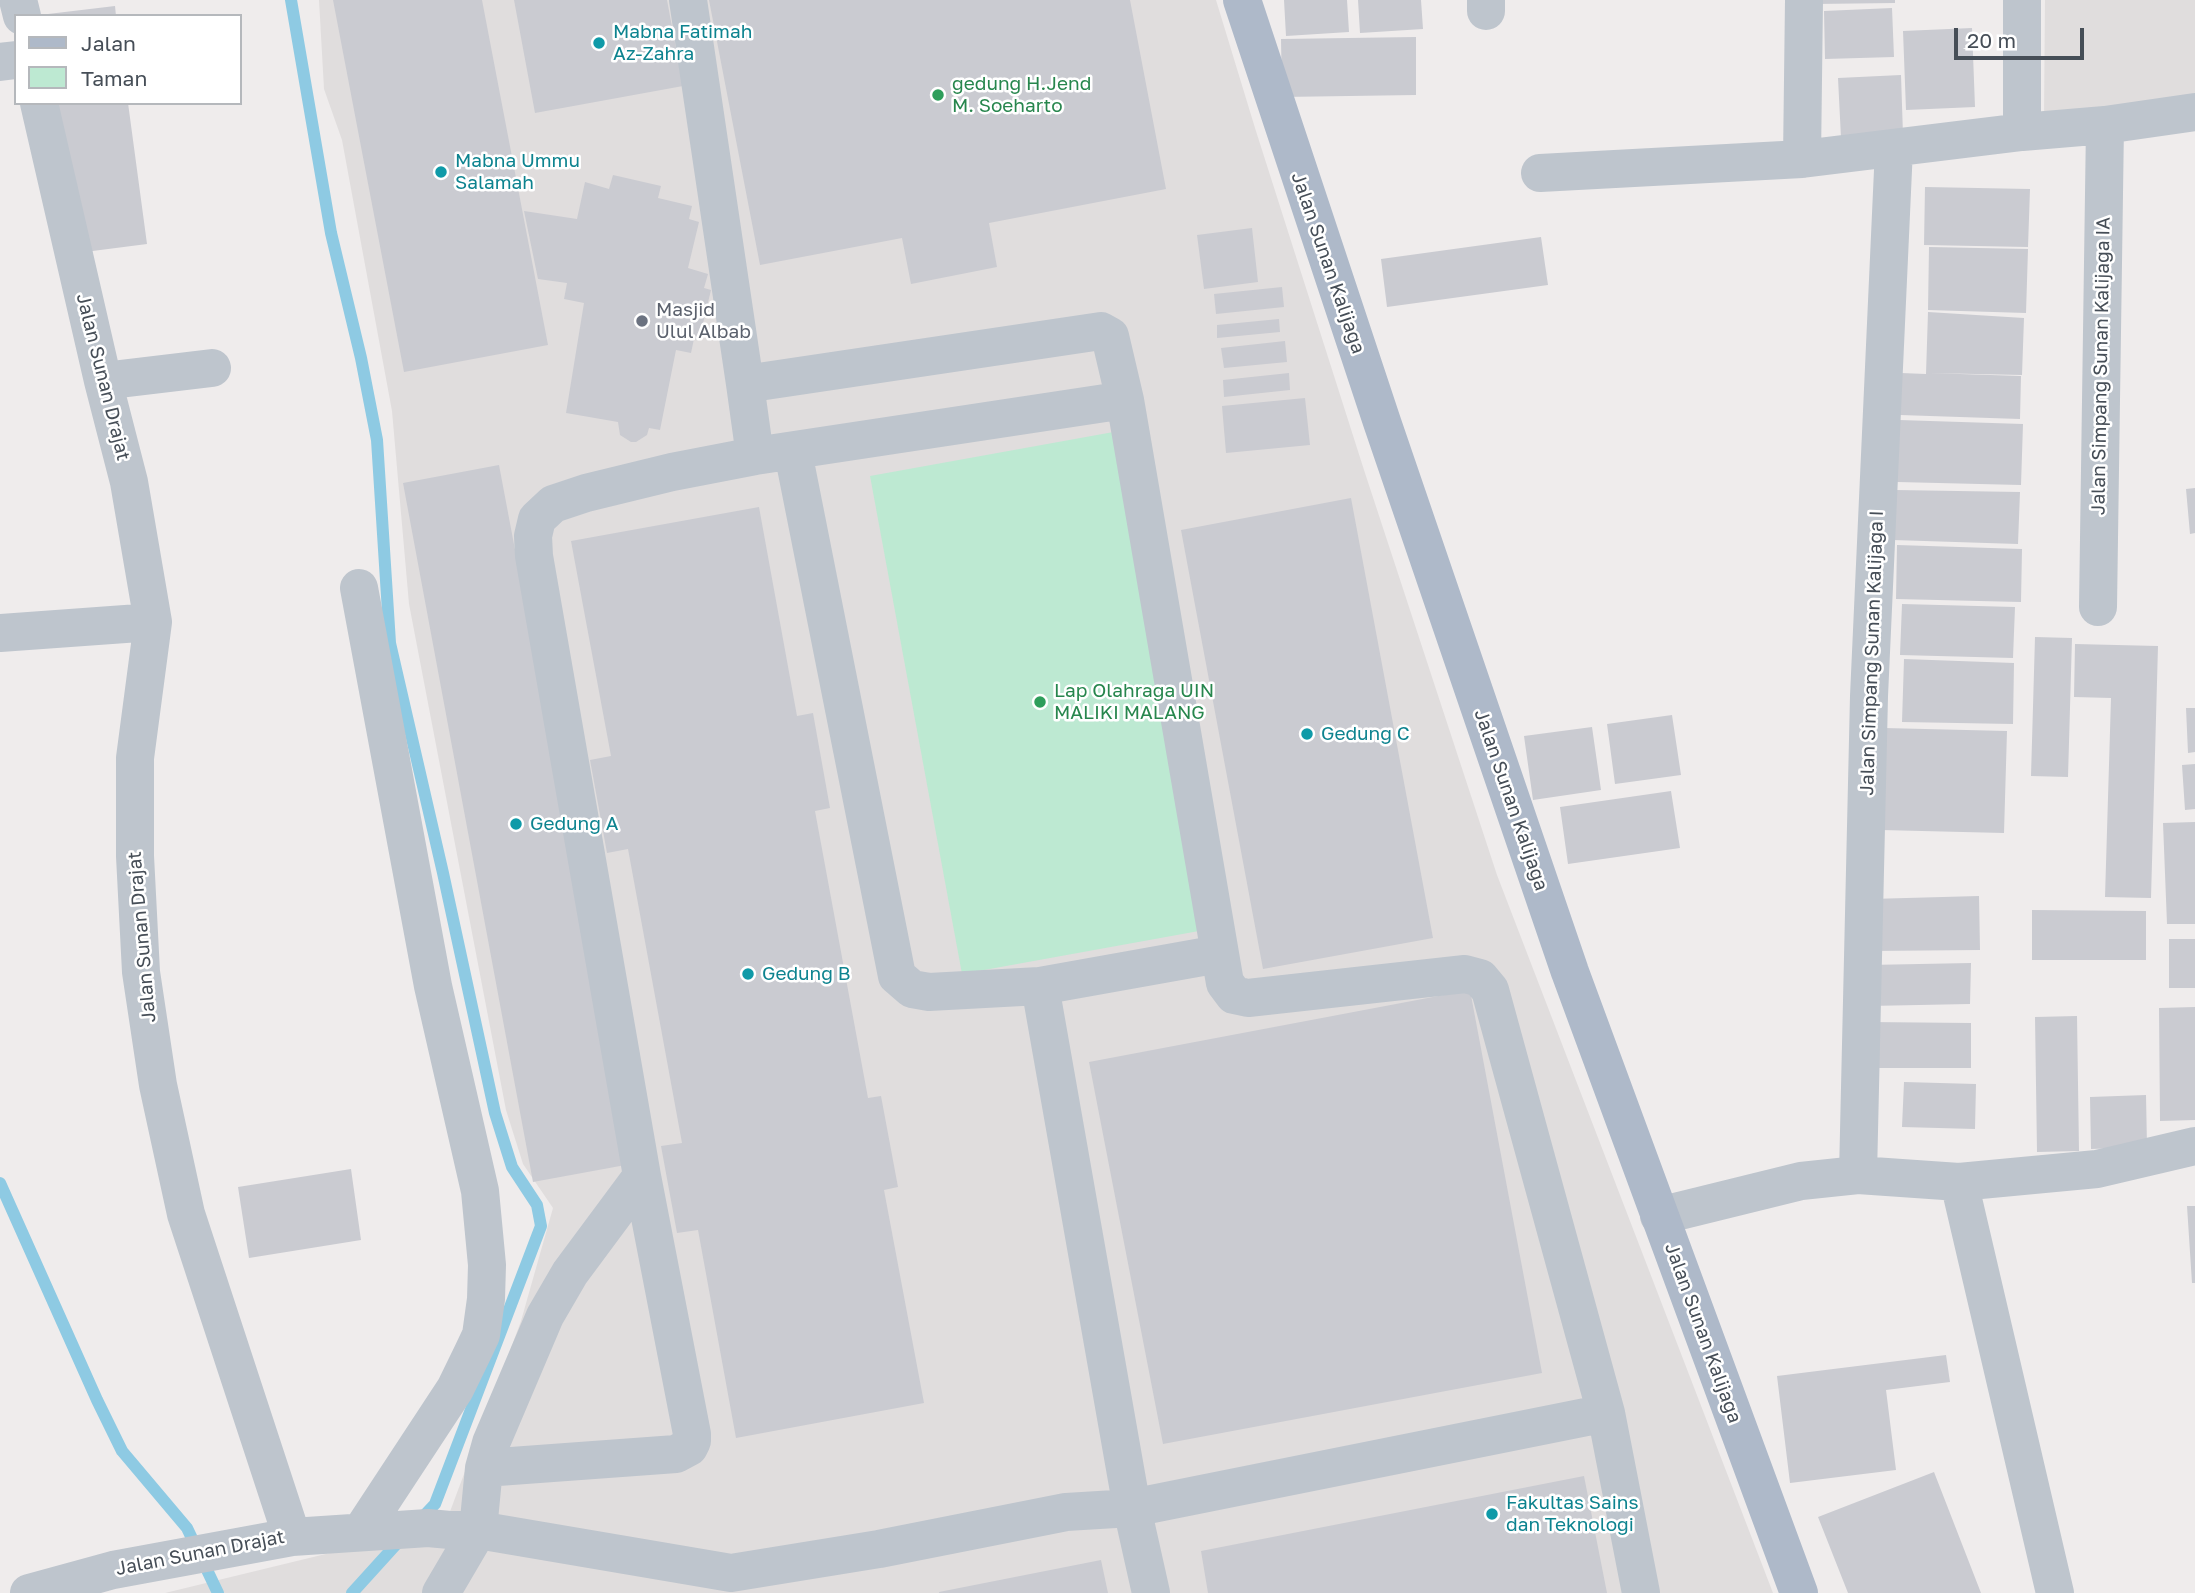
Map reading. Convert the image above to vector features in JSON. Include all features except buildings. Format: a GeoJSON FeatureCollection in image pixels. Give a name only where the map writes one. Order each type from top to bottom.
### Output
{"type":"FeatureCollection","features":[{"type":"Feature","properties":{"kind":"main road","name":"Jalan Sunan Kalijaga"},"geometry":{"type":"LineString","coordinates":[[1242,0],[1296,169],[1570,972],[1799,1593]]}},
{"type":"Feature","properties":{"kind":"street"},"geometry":{"type":"LineString","coordinates":[[688,0],[755,456]]}},
{"type":"Feature","properties":{"kind":"street"},"geometry":{"type":"LineString","coordinates":[[1802,159],[1804,0]]}},
{"type":"Feature","properties":{"kind":"street"},"geometry":{"type":"LineString","coordinates":[[2022,0],[2022,132]]}},
{"type":"Feature","properties":{"kind":"street","name":"Jalan Sunan Drajat"},"geometry":{"type":"LineString","coordinates":[[29,1593],[113,1570],[292,1537],[186,1214],[158,1085],[141,972],[135,842],[135,758],[153,622],[129,482],[38,105]]}},
{"type":"Feature","properties":{"kind":"street"},"geometry":{"type":"LineString","coordinates":[[1540,173],[1802,159],[2022,132],[2105,125],[2195,112]]}},
{"type":"Feature","properties":{"kind":"street","name":"Jalan Simpang Sunan Kalijaga IA"},"geometry":{"type":"LineString","coordinates":[[2098,607],[2105,125]]}},
{"type":"Feature","properties":{"kind":"street","name":"Jalan Simpang Sunan Kalijaga I"},"geometry":{"type":"LineString","coordinates":[[1858,1167],[1869,696],[1894,148]]}},
{"type":"Feature","properties":{"kind":"street"},"geometry":{"type":"LineString","coordinates":[[745,384],[1101,331],[1110,336],[1125,400],[1225,983],[1234,995],[1248,998],[1465,974],[1480,978],[1490,990],[1606,1413],[1640,1593]]}},
{"type":"Feature","properties":{"kind":"street"},"geometry":{"type":"LineString","coordinates":[[103,381],[212,368]]}},
{"type":"Feature","properties":{"kind":"street"},"geometry":{"type":"LineString","coordinates":[[484,1468],[676,1454],[689,1447],[692,1434],[642,1176],[534,556],[533,536],[537,519],[554,504],[586,492],[672,472],[755,456],[1125,400]]}},
{"type":"Feature","properties":{"kind":"street"},"geometry":{"type":"LineString","coordinates":[[793,452],[897,976],[912,989],[929,992],[1040,986],[1219,954]]}},
{"type":"Feature","properties":{"kind":"street"},"geometry":{"type":"LineString","coordinates":[[359,588],[433,986],[480,1191],[487,1265],[481,1335],[455,1389],[366,1531]]}},
{"type":"Feature","properties":{"kind":"street"},"geometry":{"type":"LineString","coordinates":[[0,633],[153,622]]}},
{"type":"Feature","properties":{"kind":"street"},"geometry":{"type":"LineString","coordinates":[[1040,986],[1132,1508],[1151,1593]]}},
{"type":"Feature","properties":{"kind":"street"},"geometry":{"type":"LineString","coordinates":[[1659,1216],[1858,1167],[1959,1182],[2096,1169],[2195,1146]]}},
{"type":"Feature","properties":{"kind":"street"},"geometry":{"type":"LineString","coordinates":[[441,1593],[478,1530],[484,1468],[491,1443],[544,1315],[570,1273],[642,1176]]}},
{"type":"Feature","properties":{"kind":"street"},"geometry":{"type":"LineString","coordinates":[[1959,1182],[2055,1593]]}},
{"type":"Feature","properties":{"kind":"street"},"geometry":{"type":"LineString","coordinates":[[292,1537],[428,1528],[478,1530],[732,1583],[879,1549],[1066,1512],[1132,1508],[1606,1413]]}},
{"type":"Feature","properties":{"kind":"shaded area"},"geometry":{"type":"Polygon","coordinates":[[[319,0],[1216,0],[1364,470],[1497,875],[1773,1593],[165,1593],[445,1525],[521,1321],[553,1208],[523,1164],[506,1110],[409,604],[392,411],[342,140],[324,89],[319,0]]]}},
{"type":"Feature","properties":{"kind":"shaded area"},"geometry":{"type":"Polygon","coordinates":[[[2045,0],[2195,0],[2195,97],[2044,118],[2045,0]]]}},
{"type":"Feature","properties":{"kind":"green space","name":"Lap Olahraga UIN MALIKI MALANG"},"geometry":{"type":"Polygon","coordinates":[[[1119,431],[1210,929],[962,974],[870,476],[1119,431]]]}},
{"type":"Feature","properties":{"kind":"waterway"},"geometry":{"type":"LineString","coordinates":[[291,0],[331,233],[361,358],[377,440],[390,643],[495,1113],[512,1167],[537,1205],[541,1226],[435,1504],[419,1521]]}},
{"type":"Feature","properties":{"kind":"waterway"},"geometry":{"type":"LineString","coordinates":[[0,1183],[122,1451],[187,1528],[218,1593]]}},
{"type":"Feature","properties":{"kind":"waterway"},"geometry":{"type":"LineString","coordinates":[[352,1593],[401,1539]]}},
{"type":"Feature","properties":{"kind":"place","name":"Mabna Fatimah Az-Zahra"},"geometry":{"type":"Point","coordinates":[599,43]}},
{"type":"Feature","properties":{"kind":"place","name":"gedung H.Jend M. Soeharto"},"geometry":{"type":"Point","coordinates":[938,95]}},
{"type":"Feature","properties":{"kind":"place","name":"Mabna Ummu Salamah"},"geometry":{"type":"Point","coordinates":[441,172]}},
{"type":"Feature","properties":{"kind":"place","name":"Masjid Ulul Albab"},"geometry":{"type":"Point","coordinates":[642,321]}},
{"type":"Feature","properties":{"kind":"place","name":"Lap Olahraga UIN MALIKI MALANG"},"geometry":{"type":"Point","coordinates":[1040,702]}},
{"type":"Feature","properties":{"kind":"place","name":"Gedung C"},"geometry":{"type":"Point","coordinates":[1307,734]}},
{"type":"Feature","properties":{"kind":"place","name":"Gedung A"},"geometry":{"type":"Point","coordinates":[516,824]}},
{"type":"Feature","properties":{"kind":"place","name":"Gedung B"},"geometry":{"type":"Point","coordinates":[748,974]}},
{"type":"Feature","properties":{"kind":"place","name":"Fakultas Sains dan Teknologi"},"geometry":{"type":"Point","coordinates":[1492,1514]}}]}
